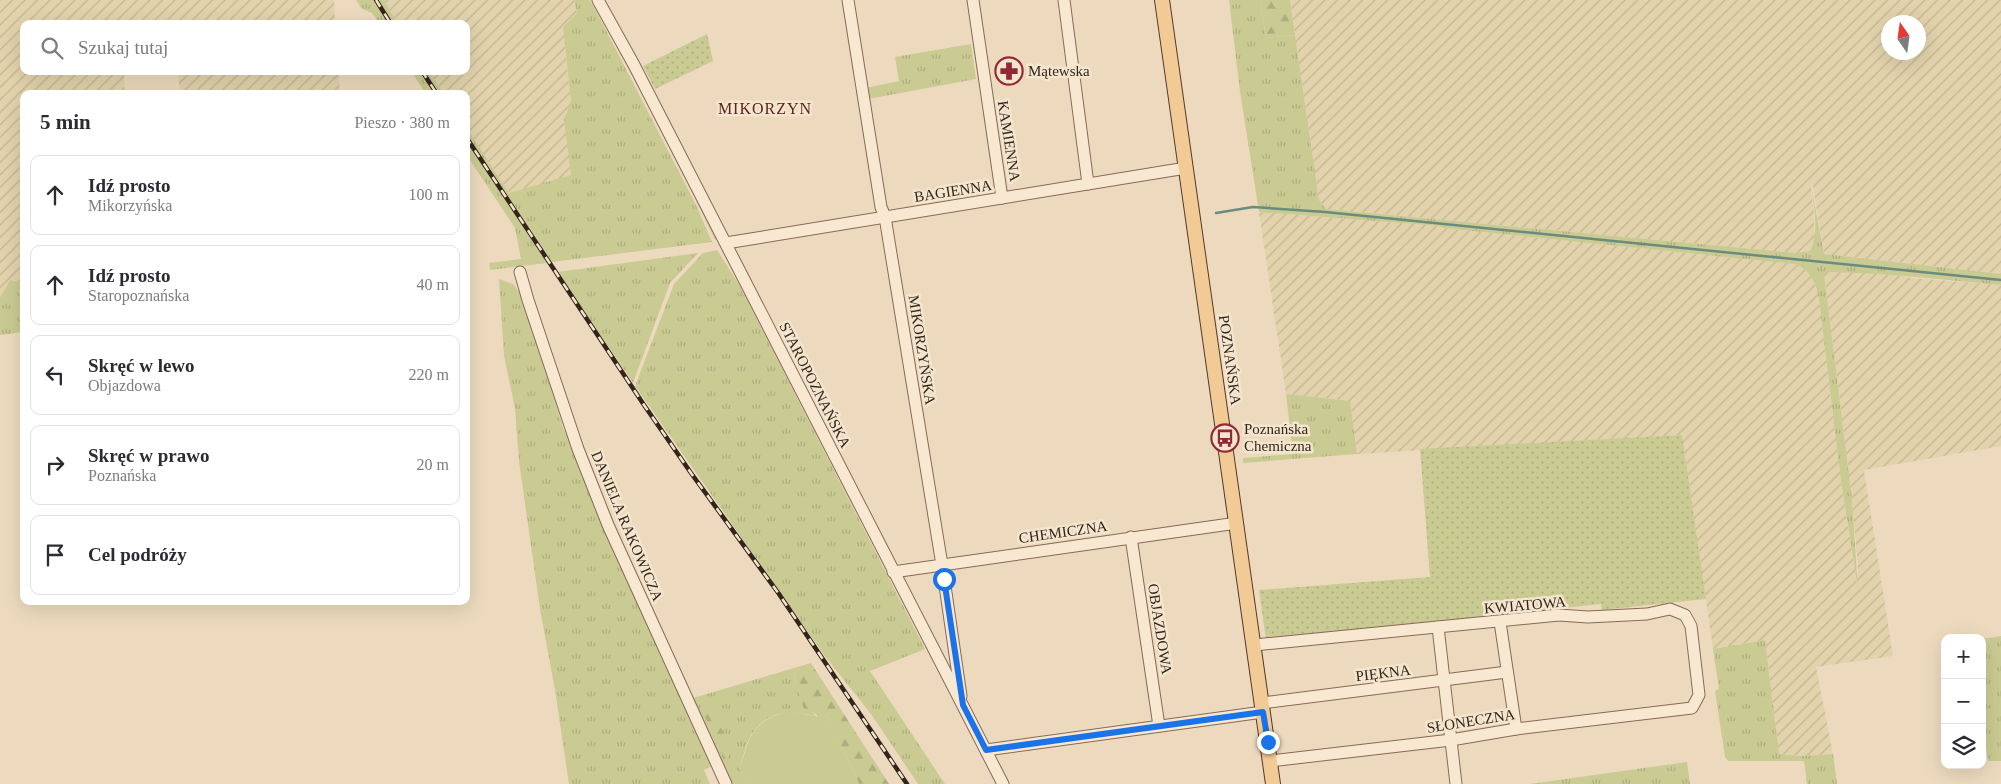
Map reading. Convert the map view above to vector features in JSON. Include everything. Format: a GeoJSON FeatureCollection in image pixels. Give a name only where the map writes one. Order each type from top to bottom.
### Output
{"type":"FeatureCollection","features":[{"type":"Feature","properties":{"kind":"main road","name":"POZNAŃSKA"},"geometry":{"type":"LineString","coordinates":[[1162,0],[1273,784]]}},
{"type":"Feature","properties":{"kind":"street","name":"STAROPOZNAŃSKA"},"geometry":{"type":"LineString","coordinates":[[598,0],[634,65],[726,243],[1003,784]]}},
{"type":"Feature","properties":{"kind":"street","name":"MIKORZYŃSKA"},"geometry":{"type":"LineString","coordinates":[[848,0],[942,565],[963,705]]}},
{"type":"Feature","properties":{"kind":"street","name":"KAMIENNA"},"geometry":{"type":"LineString","coordinates":[[973,0],[1002,198]]}},
{"type":"Feature","properties":{"kind":"street"},"geometry":{"type":"LineString","coordinates":[[1064,0],[1088,184]]}},
{"type":"Feature","properties":{"kind":"street","name":"BAGIENNA"},"geometry":{"type":"LineString","coordinates":[[726,243],[1186,168]]}},
{"type":"Feature","properties":{"kind":"street","name":"DANIELA RAKOWICZA"},"geometry":{"type":"LineString","coordinates":[[520,272],[575,440],[608,525],[726,784]]}},
{"type":"Feature","properties":{"kind":"street","name":"CHEMICZNA"},"geometry":{"type":"LineString","coordinates":[[894,572],[1237,523]]}},
{"type":"Feature","properties":{"kind":"street","name":"OBJAZDOWA"},"geometry":{"type":"LineString","coordinates":[[1131,537],[1159,726]]}},
{"type":"Feature","properties":{"kind":"street","name":"KWIATOWA"},"geometry":{"type":"LineString","coordinates":[[1254,646],[1559,615],[1588,617],[1647,614],[1670,609],[1685,615],[1690,626],[1699,695],[1692,708],[1676,710]]}},
{"type":"Feature","properties":{"kind":"street"},"geometry":{"type":"LineString","coordinates":[[1500,622],[1516,729]]}},
{"type":"Feature","properties":{"kind":"street"},"geometry":{"type":"LineString","coordinates":[[1438,627],[1456,784]]}},
{"type":"Feature","properties":{"kind":"street"},"geometry":{"type":"LineString","coordinates":[[945,671],[958,667]]}},
{"type":"Feature","properties":{"kind":"street","name":"PIĘKNA"},"geometry":{"type":"LineString","coordinates":[[1262,707],[1507,672]]}},
{"type":"Feature","properties":{"kind":"street"},"geometry":{"type":"LineString","coordinates":[[986,750],[1159,726],[1262,707]]}},
{"type":"Feature","properties":{"kind":"street","name":"SŁONECZNA"},"geometry":{"type":"LineString","coordinates":[[1270,761],[1451,740],[1516,729],[1676,710]]}},
{"type":"Feature","properties":{"kind":"shaded area"},"geometry":{"type":"Polygon","coordinates":[[[0,0],[334,0],[335,20],[20,20],[20,75],[124,75],[125,90],[20,90],[20,283],[11,280],[0,297],[0,0]]]}},
{"type":"Feature","properties":{"kind":"shaded area"},"geometry":{"type":"Polygon","coordinates":[[[384,0],[574,0],[577,13],[563,27],[571,102],[564,120],[572,175],[509,193],[470,133],[470,90],[441,90],[432,75],[470,75],[470,20],[396,20],[384,0]]]}},
{"type":"Feature","properties":{"kind":"shaded area"},"geometry":{"type":"Polygon","coordinates":[[[1290,0],[2001,0],[2001,274],[1824,254],[1810,179],[1815,243],[1810,251],[1796,253],[1326,209],[1319,200],[1290,0]]]}},
{"type":"Feature","properties":{"kind":"shaded area"},"geometry":{"type":"Polygon","coordinates":[[[178,75],[339,75],[340,90],[180,90],[178,75]]]}},
{"type":"Feature","properties":{"kind":"shaded area"},"geometry":{"type":"Polygon","coordinates":[[[1259,212],[1439,226],[1443,228],[1802,266],[1813,279],[1819,299],[1841,481],[1857,584],[1858,568],[1852,499],[1824,274],[1831,272],[1878,272],[1912,278],[2001,285],[2001,446],[1864,470],[1893,656],[1816,667],[1833,754],[1803,756],[1779,754],[1765,640],[1713,649],[1682,435],[1357,454],[1350,401],[1286,394],[1259,212]]]}},
{"type":"Feature","properties":{"kind":"green space"},"geometry":{"type":"Polygon","coordinates":[[[356,0],[373,0],[386,20],[377,20],[372,13],[361,8],[356,0]]]}},
{"type":"Feature","properties":{"kind":"green space"},"geometry":{"type":"Polygon","coordinates":[[[378,0],[384,0],[396,20],[390,20],[378,0]]]}},
{"type":"Feature","properties":{"kind":"green space"},"geometry":{"type":"Polygon","coordinates":[[[574,0],[590,0],[696,205],[712,242],[552,262],[470,140],[470,133],[509,193],[571,175],[564,120],[571,101],[563,27],[577,13],[574,0]]]}},
{"type":"Feature","properties":{"kind":"green space"},"geometry":{"type":"Polygon","coordinates":[[[1229,0],[1260,0],[1266,38],[1295,35],[1319,200],[1326,209],[1796,253],[1810,251],[1815,234],[1815,213],[1809,174],[1824,254],[2001,274],[2001,285],[1874,274],[1831,272],[1824,274],[1852,499],[1858,589],[1841,481],[1819,299],[1814,283],[1805,270],[1795,264],[1443,228],[1439,226],[1259,212],[1240,91],[1229,0]]]}},
{"type":"Feature","properties":{"kind":"green space"},"geometry":{"type":"Polygon","coordinates":[[[1260,0],[1290,0],[1295,35],[1266,38],[1260,0]]]}},
{"type":"Feature","properties":{"kind":"green space"},"geometry":{"type":"Polygon","coordinates":[[[604,18],[717,238],[715,240],[698,204],[604,18]]]}},
{"type":"Feature","properties":{"kind":"green space"},"geometry":{"type":"Polygon","coordinates":[[[707,34],[713,61],[655,89],[643,66],[707,34]]]}},
{"type":"Feature","properties":{"kind":"green space"},"geometry":{"type":"Polygon","coordinates":[[[971,44],[976,79],[868,99],[866,88],[899,81],[895,57],[971,44]]]}},
{"type":"Feature","properties":{"kind":"green space"},"geometry":{"type":"Polygon","coordinates":[[[414,75],[423,75],[433,90],[423,90],[414,75]]]}},
{"type":"Feature","properties":{"kind":"green space"},"geometry":{"type":"Polygon","coordinates":[[[427,75],[432,75],[441,90],[437,90],[427,75]]]}},
{"type":"Feature","properties":{"kind":"green space"},"geometry":{"type":"Polygon","coordinates":[[[470,146],[547,263],[490,270],[489,263],[521,259],[515,228],[470,160],[470,146]]]}},
{"type":"Feature","properties":{"kind":"green space"},"geometry":{"type":"Polygon","coordinates":[[[717,250],[740,286],[925,649],[870,671],[945,784],[918,784],[871,714],[824,655],[635,386],[674,284],[703,253],[717,250]]]}},
{"type":"Feature","properties":{"kind":"green space"},"geometry":{"type":"Polygon","coordinates":[[[698,253],[670,283],[633,383],[558,272],[698,253]]]}},
{"type":"Feature","properties":{"kind":"green space"},"geometry":{"type":"Polygon","coordinates":[[[499,279],[513,284],[519,292],[550,382],[563,428],[572,445],[586,485],[713,765],[704,770],[710,784],[569,784],[555,690],[540,609],[519,461],[515,408],[504,356],[499,279]]]}},
{"type":"Feature","properties":{"kind":"green space"},"geometry":{"type":"Polygon","coordinates":[[[11,280],[20,283],[20,332],[0,335],[0,297],[11,280]]]}},
{"type":"Feature","properties":{"kind":"green space"},"geometry":{"type":"Polygon","coordinates":[[[1286,394],[1350,401],[1357,454],[1243,463],[1243,458],[1293,454],[1286,394]]]}},
{"type":"Feature","properties":{"kind":"green space"},"geometry":{"type":"Polygon","coordinates":[[[1682,435],[1706,599],[1602,610],[1601,604],[1266,640],[1259,590],[1430,577],[1420,449],[1682,435]]]}},
{"type":"Feature","properties":{"kind":"green space"},"geometry":{"type":"Polygon","coordinates":[[[2001,636],[2001,761],[1988,761],[1986,747],[1986,638],[2001,636]]]}},
{"type":"Feature","properties":{"kind":"green space"},"geometry":{"type":"Polygon","coordinates":[[[1765,640],[1779,754],[1803,756],[1833,754],[1837,784],[1807,784],[1804,761],[1728,761],[1725,757],[1715,691],[1719,689],[1713,649],[1765,640]]]}},
{"type":"Feature","properties":{"kind":"green space"},"geometry":{"type":"Polygon","coordinates":[[[811,663],[889,784],[859,784],[827,715],[820,717],[804,709],[796,683],[794,668],[811,663]]]}},
{"type":"Feature","properties":{"kind":"green space"},"geometry":{"type":"Polygon","coordinates":[[[794,668],[796,683],[815,716],[796,713],[778,714],[763,722],[750,737],[739,766],[747,784],[732,784],[693,698],[794,668]]]}},
{"type":"Feature","properties":{"kind":"green space"},"geometry":{"type":"Polygon","coordinates":[[[706,698],[723,732],[730,765],[729,769],[702,710],[706,698]]]}},
{"type":"Feature","properties":{"kind":"green space"},"geometry":{"type":"Polygon","coordinates":[[[788,712],[818,716],[827,715],[859,784],[747,784],[739,766],[751,737],[759,726],[769,718],[788,712]]]}},
{"type":"Feature","properties":{"kind":"green space"},"geometry":{"type":"Polygon","coordinates":[[[1687,762],[1690,784],[1530,784],[1687,762]]]}},
{"type":"Feature","properties":{"kind":"waterway"},"geometry":{"type":"LineString","coordinates":[[1216,213],[1253,207],[1325,212],[2001,280]]}},
{"type":"Feature","properties":{"kind":"railway"},"geometry":{"type":"LineString","coordinates":[[376,0],[388,20]]}},
{"type":"Feature","properties":{"kind":"railway"},"geometry":{"type":"LineString","coordinates":[[425,75],[434,90]]}},
{"type":"Feature","properties":{"kind":"railway"},"geometry":{"type":"LineString","coordinates":[[470,143],[644,405],[779,594],[907,784]]}},
{"type":"Feature","properties":{"kind":"place","name":"Mątewska"},"geometry":{"type":"Point","coordinates":[1009,71]}},
{"type":"Feature","properties":{"kind":"place","name":"Poznańska Chemiczna"},"geometry":{"type":"Point","coordinates":[1225,438]}},
{"type":"Feature","properties":{"kind":"district","name":"MIKORZYN"},"geometry":{"type":"Point","coordinates":[765,108]}},
{"type":"Feature","properties":{"kind":"route"},"geometry":{"type":"LineString","coordinates":[[944,579],[963,705],[986,750],[1263,712],[1268,742]]}}]}
